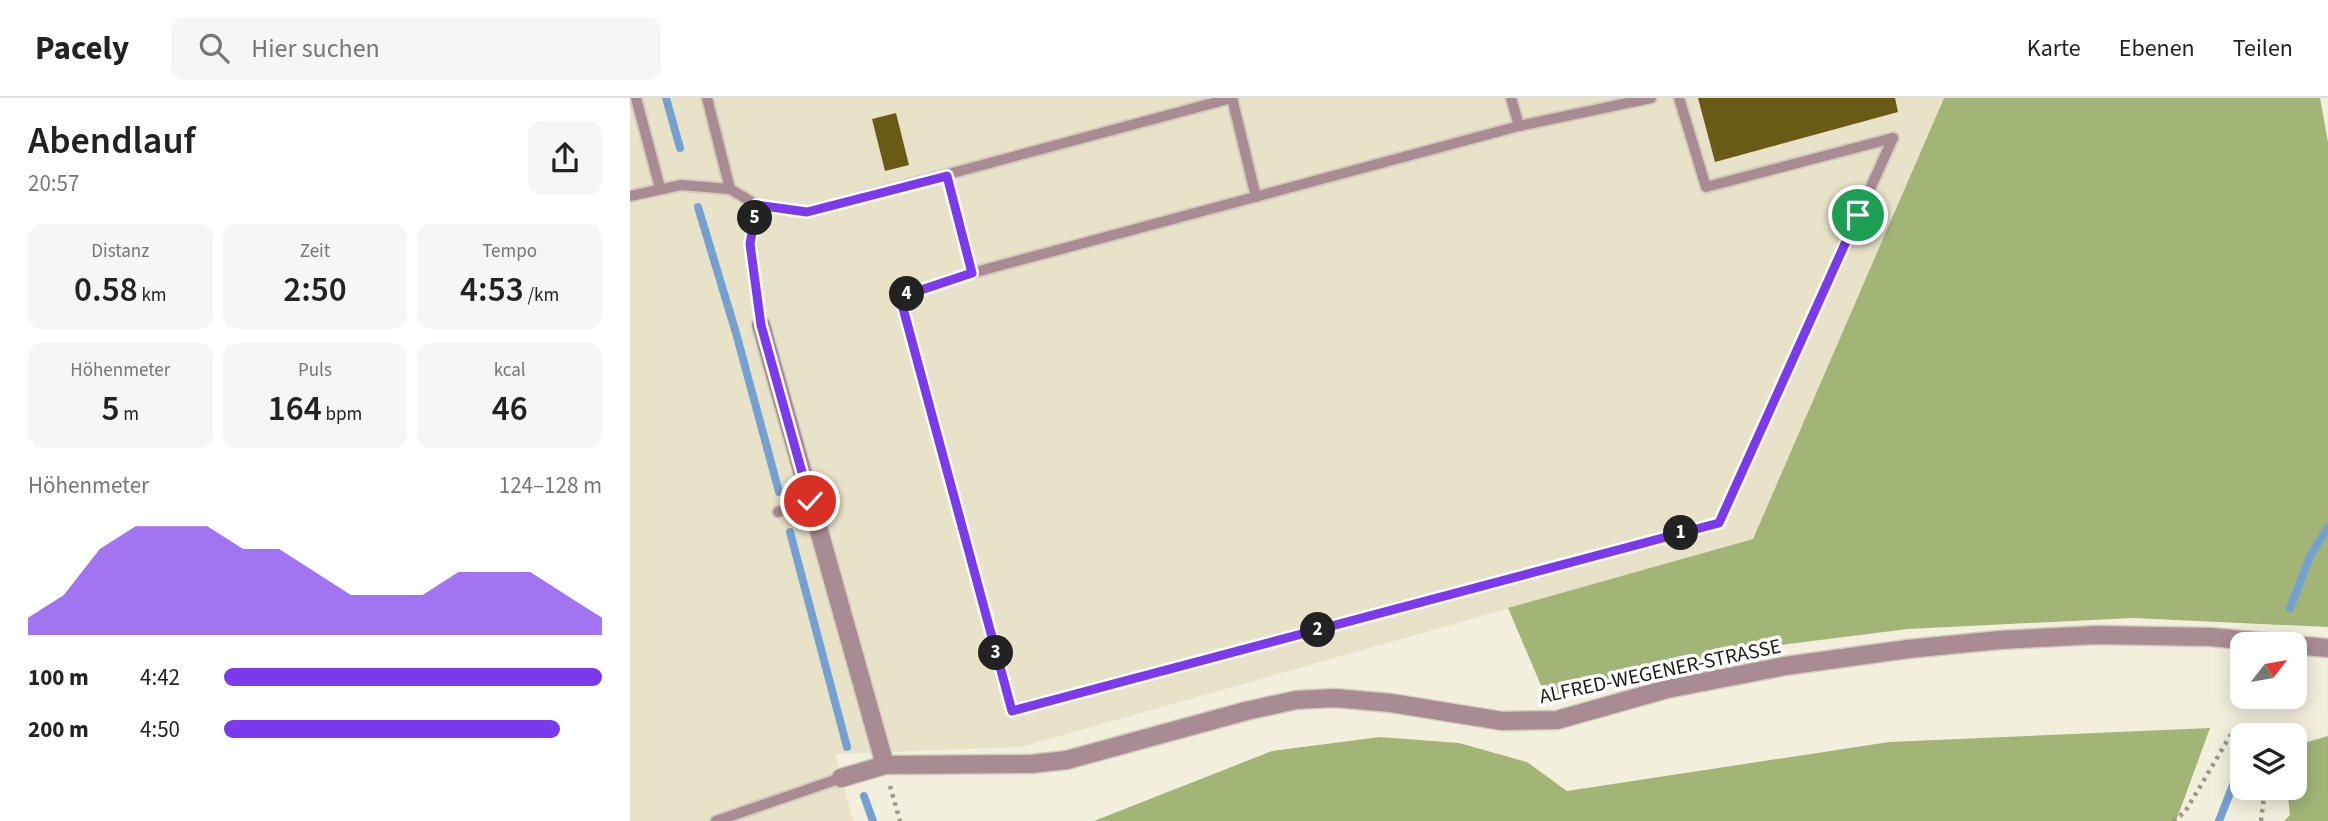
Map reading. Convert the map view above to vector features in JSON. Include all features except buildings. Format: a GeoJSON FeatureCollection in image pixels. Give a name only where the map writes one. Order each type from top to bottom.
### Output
{"type":"FeatureCollection","features":[{"type":"Feature","properties":{"kind":"street"},"geometry":{"type":"LineString","coordinates":[[761,325],[885,765]]}},
{"type":"Feature","properties":{"kind":"street","name":"ALFRED-WEGENER-STRASSE"},"geometry":{"type":"LineString","coordinates":[[841,778],[885,765],[1031,764],[1067,760],[1296,700],[1335,698],[1391,703],[1502,722],[1557,720],[1667,689],[1785,666],[1908,649],[2000,640],[2097,635],[2230,640]]}},
{"type":"Feature","properties":{"kind":"street"},"geometry":{"type":"LineString","coordinates":[[2307,646],[2328,648]]}},
{"type":"Feature","properties":{"kind":"lane"},"geometry":{"type":"LineString","coordinates":[[636,98],[660,188]]}},
{"type":"Feature","properties":{"kind":"lane"},"geometry":{"type":"LineString","coordinates":[[707,98],[730,188]]}},
{"type":"Feature","properties":{"kind":"lane"},"geometry":{"type":"LineString","coordinates":[[630,196],[681,185],[730,188],[757,205],[807,212],[1232,98],[1256,197]]}},
{"type":"Feature","properties":{"kind":"lane"},"geometry":{"type":"LineString","coordinates":[[1511,98],[1519,127]]}},
{"type":"Feature","properties":{"kind":"lane"},"geometry":{"type":"LineString","coordinates":[[1651,98],[1519,127],[972,273],[900,297],[1012,711],[1719,523],[1893,138],[1706,187],[1679,98]]}},
{"type":"Feature","properties":{"kind":"lane"},"geometry":{"type":"LineString","coordinates":[[947,176],[972,273]]}},
{"type":"Feature","properties":{"kind":"lane"},"geometry":{"type":"LineString","coordinates":[[757,205],[750,244],[761,325]]}},
{"type":"Feature","properties":{"kind":"lane"},"geometry":{"type":"LineString","coordinates":[[778,512],[810,501]]}},
{"type":"Feature","properties":{"kind":"lane"},"geometry":{"type":"LineString","coordinates":[[722,820],[841,778]]}},
{"type":"Feature","properties":{"kind":"path"},"geometry":{"type":"LineString","coordinates":[[2173,821],[2185,812],[2230,737]]}},
{"type":"Feature","properties":{"kind":"path"},"geometry":{"type":"LineString","coordinates":[[885,765],[900,821]]}},
{"type":"Feature","properties":{"kind":"path"},"geometry":{"type":"LineString","coordinates":[[2261,821],[2264,800]]}},
{"type":"Feature","properties":{"kind":"shaded area"},"geometry":{"type":"Polygon","coordinates":[[[630,98],[1944,98],[1753,539],[1021,747],[835,754],[853,821],[630,821],[630,98]]]}},
{"type":"Feature","properties":{"kind":"green space"},"geometry":{"type":"Polygon","coordinates":[[[1944,98],[2320,98],[2328,142],[2328,627],[2133,618],[1908,629],[1731,651],[1546,697],[1508,608],[1753,539],[1944,98]]]}},
{"type":"Feature","properties":{"kind":"green space"},"geometry":{"type":"Polygon","coordinates":[[[2210,728],[2176,821],[1094,821],[1272,751],[1380,737],[1459,743],[1527,762],[1567,791],[1889,742],[2210,728]]]}},
{"type":"Feature","properties":{"kind":"green space"},"geometry":{"type":"Polygon","coordinates":[[[2328,736],[2328,821],[2284,821],[2290,815],[2288,800],[2307,800],[2307,742],[2328,736]]]}},
{"type":"Feature","properties":{"kind":"waterway"},"geometry":{"type":"LineString","coordinates":[[666,98],[680,148]]}},
{"type":"Feature","properties":{"kind":"waterway"},"geometry":{"type":"LineString","coordinates":[[698,207],[736,333],[779,492]]}},
{"type":"Feature","properties":{"kind":"waterway"},"geometry":{"type":"LineString","coordinates":[[2290,608],[2310,556],[2328,527]]}},
{"type":"Feature","properties":{"kind":"waterway"},"geometry":{"type":"LineString","coordinates":[[790,532],[847,747]]}},
{"type":"Feature","properties":{"kind":"waterway"},"geometry":{"type":"LineString","coordinates":[[2219,821],[2230,793]]}},
{"type":"Feature","properties":{"kind":"waterway"},"geometry":{"type":"LineString","coordinates":[[864,796],[873,821]]}},
{"type":"Feature","properties":{"kind":"route"},"geometry":{"type":"LineString","coordinates":[[810,501],[761,325],[750,244],[757,205],[807,212],[947,176],[972,273],[900,297],[1012,711],[1719,523],[1858,215]]}}]}
